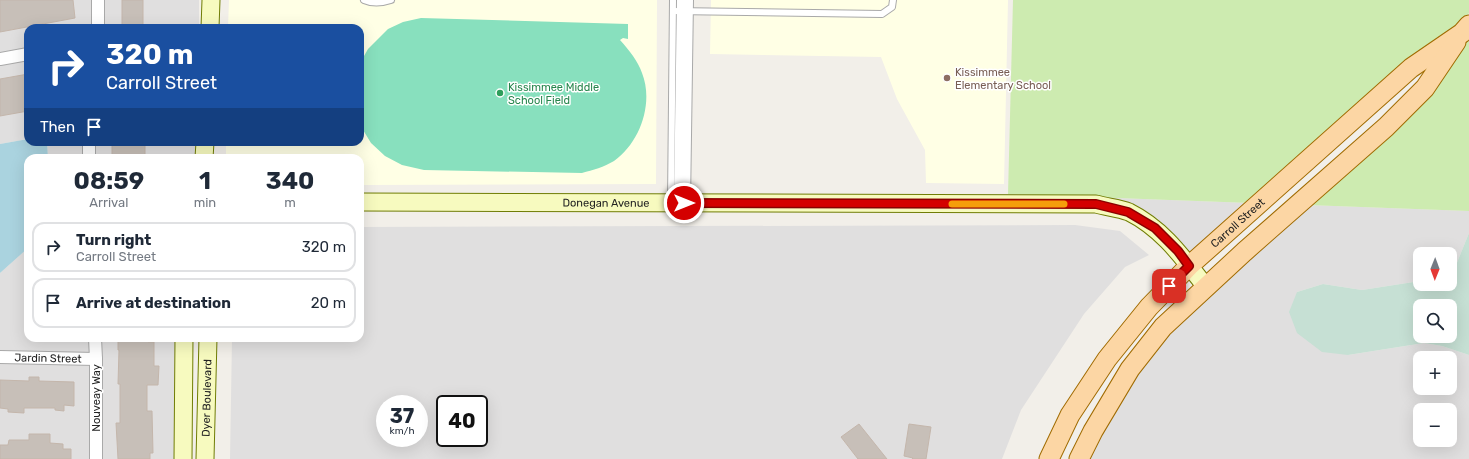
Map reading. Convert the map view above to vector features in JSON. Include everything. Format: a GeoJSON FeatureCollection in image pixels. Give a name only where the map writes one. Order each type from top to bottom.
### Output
{"type":"FeatureCollection","features":[{"type":"Feature","properties":{"kind":"main road","name":"Carroll Street"},"geometry":{"type":"LineString","coordinates":[[1049,459],[1070,415],[1107,359],[1149,307],[1189,266],[1411,68],[1466,29]]}},
{"type":"Feature","properties":{"kind":"main road"},"geometry":{"type":"LineString","coordinates":[[1079,459],[1130,369],[1163,328],[1206,287],[1386,127],[1425,88],[1466,29]]}},
{"type":"Feature","properties":{"kind":"street"},"geometry":{"type":"LineString","coordinates":[[98,0],[98,24]]}},
{"type":"Feature","properties":{"kind":"street"},"geometry":{"type":"LineString","coordinates":[[210,24],[211,0]]}},
{"type":"Feature","properties":{"kind":"street"},"geometry":{"type":"LineString","coordinates":[[677,203],[682,8]]}},
{"type":"Feature","properties":{"kind":"street"},"geometry":{"type":"LineString","coordinates":[[0,59],[24,55]]}},
{"type":"Feature","properties":{"kind":"street","name":"Donegan Avenue"},"geometry":{"type":"LineString","coordinates":[[364,202],[1096,204],[1128,212],[1155,228],[1178,251],[1206,287]]}},
{"type":"Feature","properties":{"kind":"street","name":"Nouveay Way"},"geometry":{"type":"LineString","coordinates":[[94,342],[96,359],[96,459]]}},
{"type":"Feature","properties":{"kind":"street","name":"Dyer Boulevard"},"geometry":{"type":"LineString","coordinates":[[183,459],[184,342]]}},
{"type":"Feature","properties":{"kind":"street","name":"Dyer Boulevard"},"geometry":{"type":"LineString","coordinates":[[205,459],[208,342]]}},
{"type":"Feature","properties":{"kind":"street","name":"Jardin Street"},"geometry":{"type":"LineString","coordinates":[[0,357],[96,359]]}},
{"type":"Feature","properties":{"kind":"lane"},"geometry":{"type":"LineString","coordinates":[[364,0],[382,3],[390,0]]}},
{"type":"Feature","properties":{"kind":"lane"},"geometry":{"type":"LineString","coordinates":[[673,0],[682,8],[882,14],[892,6],[893,0]]}},
{"type":"Feature","properties":{"kind":"lane"},"geometry":{"type":"LineString","coordinates":[[680,0],[682,8]]}},
{"type":"Feature","properties":{"kind":"shaded area"},"geometry":{"type":"Polygon","coordinates":[[[0,0],[199,0],[199,24],[24,24],[24,140],[0,144],[0,0]]]}},
{"type":"Feature","properties":{"kind":"shaded area"},"geometry":{"type":"Polygon","coordinates":[[[229,0],[657,0],[656,184],[364,185],[364,154],[226,154],[226,146],[364,146],[364,24],[228,24],[229,0]]]}},
{"type":"Feature","properties":{"kind":"shaded area","name":"Kissimmee Elementary School"},"geometry":{"type":"Polygon","coordinates":[[[711,0],[1008,0],[1004,184],[926,183],[925,150],[897,99],[881,57],[710,54],[711,0]]]}},
{"type":"Feature","properties":{"kind":"shaded area"},"geometry":{"type":"Polygon","coordinates":[[[47,146],[199,146],[198,154],[48,154],[47,146]]]}},
{"type":"Feature","properties":{"kind":"shaded area"},"geometry":{"type":"Polygon","coordinates":[[[1008,194],[1250,203],[1189,257],[1129,206],[861,197],[1008,194]]]}},
{"type":"Feature","properties":{"kind":"shaded area"},"geometry":{"type":"Polygon","coordinates":[[[1307,205],[1469,211],[1469,233],[1457,263],[1457,247],[1413,247],[1413,282],[1362,290],[1323,284],[1297,292],[1348,355],[1424,343],[1442,346],[1457,351],[1469,355],[1469,459],[1086,459],[1135,373],[1167,332],[1307,205]]]}},
{"type":"Feature","properties":{"kind":"shaded area"},"geometry":{"type":"Polygon","coordinates":[[[1075,225],[1120,231],[1149,255],[1125,267],[1084,314],[1021,410],[1002,459],[230,459],[232,342],[364,342],[364,227],[1075,225]]]}},
{"type":"Feature","properties":{"kind":"shaded area"},"geometry":{"type":"Polygon","coordinates":[[[1469,233],[1469,355],[1442,346],[1424,343],[1348,355],[1322,352],[1297,333],[1289,312],[1297,292],[1323,284],[1362,290],[1413,282],[1413,291],[1457,291],[1457,263],[1469,233]]]}},
{"type":"Feature","properties":{"kind":"shaded area"},"geometry":{"type":"Polygon","coordinates":[[[24,252],[24,342],[179,342],[177,459],[0,459],[0,273],[24,252]]]}},
{"type":"Feature","properties":{"kind":"green space"},"geometry":{"type":"Polygon","coordinates":[[[1013,0],[1469,0],[1469,13],[1458,28],[1250,203],[1008,194],[1013,0]]]}},
{"type":"Feature","properties":{"kind":"green space","name":"Kissimmee Middle School Field"},"geometry":{"type":"Polygon","coordinates":[[[421,18],[628,24],[628,39],[623,38],[620,40],[638,64],[642,73],[646,97],[642,122],[631,144],[614,161],[602,167],[582,173],[424,170],[402,165],[385,156],[371,143],[364,132],[364,56],[368,49],[388,29],[403,22],[421,18]]]}},
{"type":"Feature","properties":{"kind":"green space"},"geometry":{"type":"Polygon","coordinates":[[[1469,36],[1469,211],[1307,205],[1469,36]]]}},
{"type":"Feature","properties":{"kind":"water"},"geometry":{"type":"Polygon","coordinates":[[[24,140],[24,146],[47,146],[48,154],[24,154],[24,252],[0,273],[0,144],[24,140]]]}},
{"type":"Feature","properties":{"kind":"building"},"geometry":{"type":"Polygon","coordinates":[[[0,0],[73,0],[75,18],[43,24],[24,24],[24,28],[0,32],[0,0]]]}},
{"type":"Feature","properties":{"kind":"building"},"geometry":{"type":"Polygon","coordinates":[[[122,0],[143,0],[143,24],[122,24],[122,0]]]}},
{"type":"Feature","properties":{"kind":"building"},"geometry":{"type":"Polygon","coordinates":[[[24,75],[24,112],[0,116],[0,79],[24,75]]]}},
{"type":"Feature","properties":{"kind":"building"},"geometry":{"type":"Polygon","coordinates":[[[112,146],[145,146],[145,154],[112,154],[112,146]]]}},
{"type":"Feature","properties":{"kind":"building"},"geometry":{"type":"Polygon","coordinates":[[[118,342],[154,342],[154,366],[159,366],[158,385],[147,385],[147,411],[152,411],[153,453],[150,453],[150,459],[118,459],[116,423],[120,423],[120,384],[118,384],[118,342]]]}},
{"type":"Feature","properties":{"kind":"building"},"geometry":{"type":"Polygon","coordinates":[[[29,377],[39,377],[39,381],[74,382],[74,406],[64,405],[64,411],[55,410],[55,408],[24,408],[24,413],[8,412],[8,409],[0,408],[0,380],[29,381],[29,377]]]}},
{"type":"Feature","properties":{"kind":"building"},"geometry":{"type":"Polygon","coordinates":[[[859,424],[887,459],[858,459],[841,437],[859,424]]]}},
{"type":"Feature","properties":{"kind":"building"},"geometry":{"type":"Polygon","coordinates":[[[909,424],[931,427],[926,459],[912,459],[913,458],[904,456],[909,424]]]}},
{"type":"Feature","properties":{"kind":"building"},"geometry":{"type":"Polygon","coordinates":[[[29,434],[50,434],[50,443],[63,444],[63,449],[71,449],[71,459],[0,459],[0,445],[8,445],[9,440],[29,440],[29,434]]]}},
{"type":"Feature","properties":{"kind":"slow traffic"},"geometry":{"type":"LineString","coordinates":[[952,204],[1064,204]]}},
{"type":"Feature","properties":{"kind":"place","name":"Kissimmee Elementary School"},"geometry":{"type":"Point","coordinates":[947,78]}},
{"type":"Feature","properties":{"kind":"place","name":"Kissimmee Middle School Field"},"geometry":{"type":"Point","coordinates":[500,93]}},
{"type":"Feature","properties":{"kind":"route"},"geometry":{"type":"LineString","coordinates":[[684,203],[1096,204],[1128,212],[1155,228],[1178,251],[1189,266],[1169,286]]}}]}
